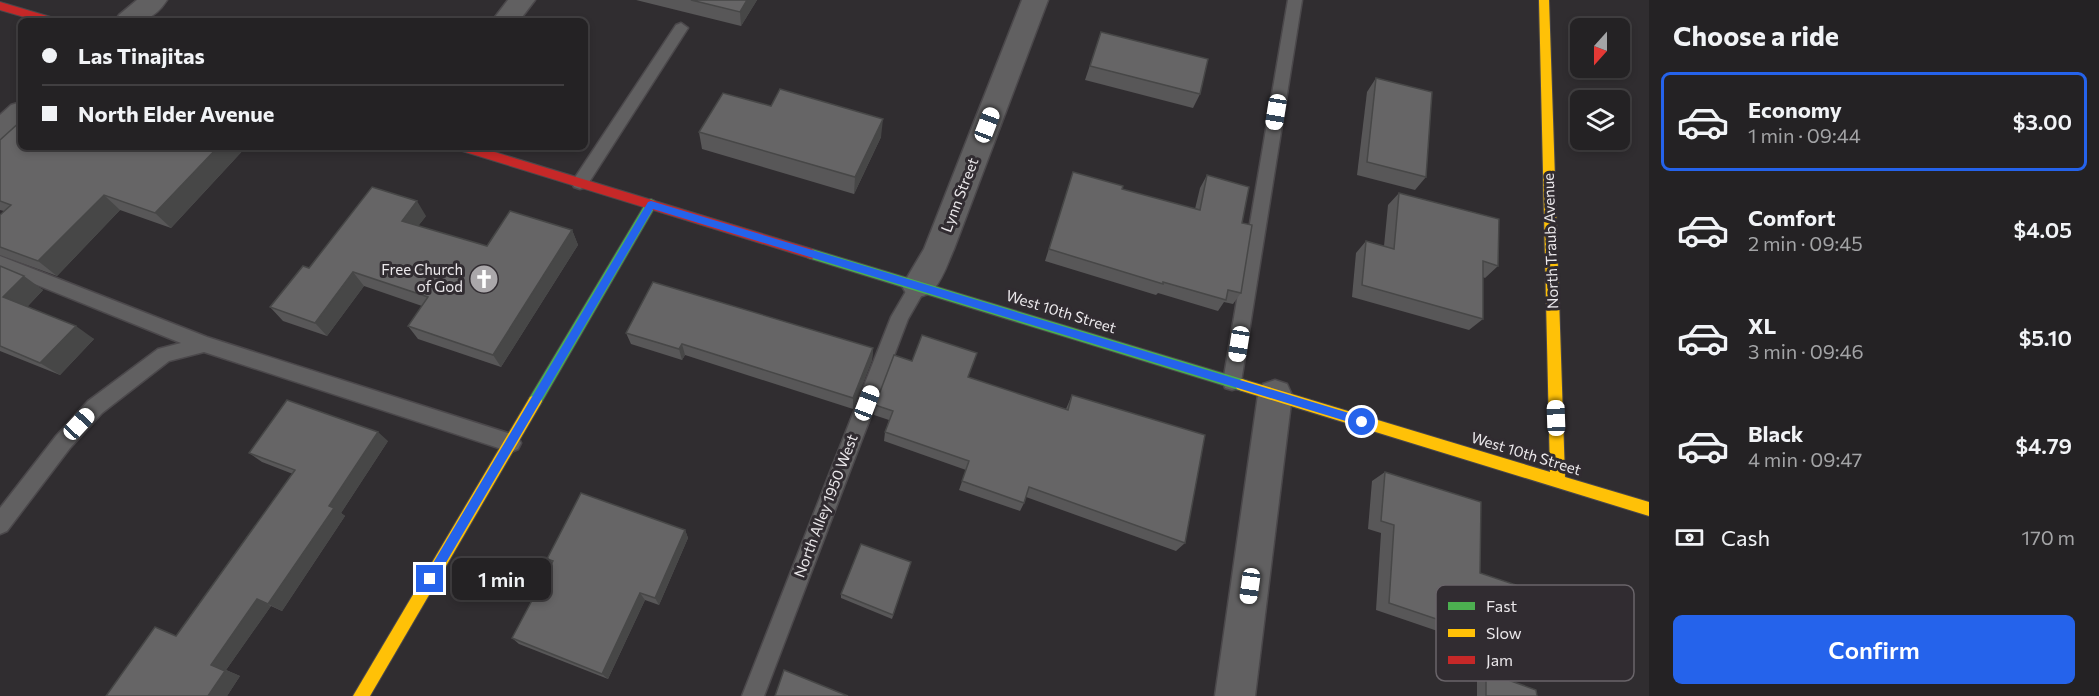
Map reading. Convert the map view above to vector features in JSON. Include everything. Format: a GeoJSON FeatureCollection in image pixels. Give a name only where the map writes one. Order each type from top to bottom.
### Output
{"type":"FeatureCollection","features":[{"type":"Feature","properties":{"kind":"main road","name":"North Traub Avenue"},"geometry":{"type":"LineString","coordinates":[[1544,0],[1558,482]]}},
{"type":"Feature","properties":{"kind":"main road"},"geometry":{"type":"LineString","coordinates":[[0,6],[41,18]]}},
{"type":"Feature","properties":{"kind":"main road","name":"West 10th Street"},"geometry":{"type":"LineString","coordinates":[[473,150],[1649,509]]}},
{"type":"Feature","properties":{"kind":"main road"},"geometry":{"type":"LineString","coordinates":[[361,696],[651,204]]}},
{"type":"Feature","properties":{"kind":"street"},"geometry":{"type":"LineString","coordinates":[[132,18],[154,0]]}},
{"type":"Feature","properties":{"kind":"street"},"geometry":{"type":"LineString","coordinates":[[507,18],[522,0]]}},
{"type":"Feature","properties":{"kind":"street","name":"Lynn Street"},"geometry":{"type":"LineString","coordinates":[[918,286],[939,249],[1035,0]]}},
{"type":"Feature","properties":{"kind":"street"},"geometry":{"type":"LineString","coordinates":[[0,131],[18,115]]}},
{"type":"Feature","properties":{"kind":"street"},"geometry":{"type":"LineString","coordinates":[[1235,696],[1275,395]]}},
{"type":"Feature","properties":{"kind":"lane"},"geometry":{"type":"LineString","coordinates":[[1232,382],[1295,0]]}},
{"type":"Feature","properties":{"kind":"lane"},"geometry":{"type":"LineString","coordinates":[[580,183],[681,28]]}},
{"type":"Feature","properties":{"kind":"lane"},"geometry":{"type":"LineString","coordinates":[[0,263],[204,344],[511,443]]}},
{"type":"Feature","properties":{"kind":"lane","name":"North Alley 1950 West"},"geometry":{"type":"LineString","coordinates":[[753,696],[900,317],[918,286]]}},
{"type":"Feature","properties":{"kind":"lane"},"geometry":{"type":"LineString","coordinates":[[0,524],[63,442],[95,407],[164,355],[204,344]]}},
{"type":"Feature","properties":{"kind":"building"},"geometry":{"type":"Polygon","coordinates":[[[691,0],[747,0],[740,12],[691,0]]]}},
{"type":"Feature","properties":{"kind":"building"},"geometry":{"type":"Polygon","coordinates":[[[1101,32],[1208,59],[1200,94],[1090,66],[1101,32]]]}},
{"type":"Feature","properties":{"kind":"building"},"geometry":{"type":"Polygon","coordinates":[[[1376,78],[1432,92],[1426,177],[1367,162],[1376,78]]]}},
{"type":"Feature","properties":{"kind":"building"},"geometry":{"type":"Polygon","coordinates":[[[780,89],[883,119],[855,177],[699,132],[723,93],[771,106],[780,89]]]}},
{"type":"Feature","properties":{"kind":"building"},"geometry":{"type":"Polygon","coordinates":[[[18,124],[18,150],[215,150],[155,213],[104,195],[38,261],[0,247],[0,215],[11,205],[0,201],[0,140],[18,124]]]}},
{"type":"Feature","properties":{"kind":"building"},"geometry":{"type":"Polygon","coordinates":[[[1073,172],[1123,186],[1122,189],[1200,210],[1207,175],[1249,187],[1242,223],[1252,225],[1241,293],[1228,290],[1226,300],[1163,282],[1163,284],[1049,249],[1073,172]]]}},
{"type":"Feature","properties":{"kind":"building"},"geometry":{"type":"Polygon","coordinates":[[[372,187],[417,201],[402,221],[487,246],[510,211],[572,230],[493,355],[408,326],[428,297],[353,272],[315,323],[270,307],[303,266],[309,268],[372,187]]]}},
{"type":"Feature","properties":{"kind":"building"},"geometry":{"type":"Polygon","coordinates":[[[1399,193],[1499,219],[1498,266],[1483,261],[1483,319],[1362,285],[1366,241],[1394,249],[1399,193]]]}},
{"type":"Feature","properties":{"kind":"building"},"geometry":{"type":"Polygon","coordinates":[[[0,266],[24,276],[3,297],[76,326],[40,363],[0,346],[0,266]]]}},
{"type":"Feature","properties":{"kind":"building"},"geometry":{"type":"Polygon","coordinates":[[[653,282],[873,348],[853,398],[682,344],[679,349],[626,333],[653,282]]]}},
{"type":"Feature","properties":{"kind":"building"},"geometry":{"type":"Polygon","coordinates":[[[922,335],[977,353],[968,377],[1068,410],[1072,395],[1205,435],[1185,543],[1029,487],[1024,503],[962,481],[969,461],[885,432],[893,411],[875,405],[894,355],[912,361],[922,335]]]}},
{"type":"Feature","properties":{"kind":"building"},"geometry":{"type":"Polygon","coordinates":[[[287,400],[378,432],[329,506],[334,508],[268,604],[257,599],[211,665],[225,671],[208,696],[106,696],[155,627],[176,636],[295,470],[249,453],[287,400]]]}},
{"type":"Feature","properties":{"kind":"building"},"geometry":{"type":"Polygon","coordinates":[[[1385,472],[1481,502],[1480,573],[1516,585],[1436,585],[1436,619],[1389,603],[1394,525],[1381,521],[1385,472]]]}},
{"type":"Feature","properties":{"kind":"building"},"geometry":{"type":"Polygon","coordinates":[[[581,493],[685,530],[655,598],[640,593],[602,674],[512,638],[553,561],[547,559],[581,493]]]}},
{"type":"Feature","properties":{"kind":"building"},"geometry":{"type":"Polygon","coordinates":[[[861,544],[911,562],[893,615],[841,594],[861,544]]]}},
{"type":"Feature","properties":{"kind":"building"},"geometry":{"type":"Polygon","coordinates":[[[784,670],[848,696],[775,696],[784,670]]]}},
{"type":"Feature","properties":{"kind":"building"},"geometry":{"type":"Polygon","coordinates":[[[1486,681],[1511,681],[1536,690],[1537,696],[1486,696],[1486,681]]]}},
{"type":"Feature","properties":{"kind":"traffic: fast"},"geometry":{"type":"LineString","coordinates":[[535,401],[651,204]]}},
{"type":"Feature","properties":{"kind":"traffic: fast"},"geometry":{"type":"LineString","coordinates":[[812,254],[1242,385]]}},
{"type":"Feature","properties":{"kind":"traffic: slow"},"geometry":{"type":"LineString","coordinates":[[1544,0],[1558,482]]}},
{"type":"Feature","properties":{"kind":"traffic: slow"},"geometry":{"type":"LineString","coordinates":[[1242,385],[1649,509]]}},
{"type":"Feature","properties":{"kind":"traffic: slow"},"geometry":{"type":"LineString","coordinates":[[361,696],[535,401]]}},
{"type":"Feature","properties":{"kind":"traffic: jam"},"geometry":{"type":"LineString","coordinates":[[0,6],[40,18]]}},
{"type":"Feature","properties":{"kind":"traffic: jam"},"geometry":{"type":"LineString","coordinates":[[473,150],[812,254]]}},
{"type":"Feature","properties":{"kind":"place","name":"Free Church of God"},"geometry":{"type":"Point","coordinates":[484,279]}},
{"type":"Feature","properties":{"kind":"route"},"geometry":{"type":"LineString","coordinates":[[430,579],[651,204],[1362,422]]}}]}
